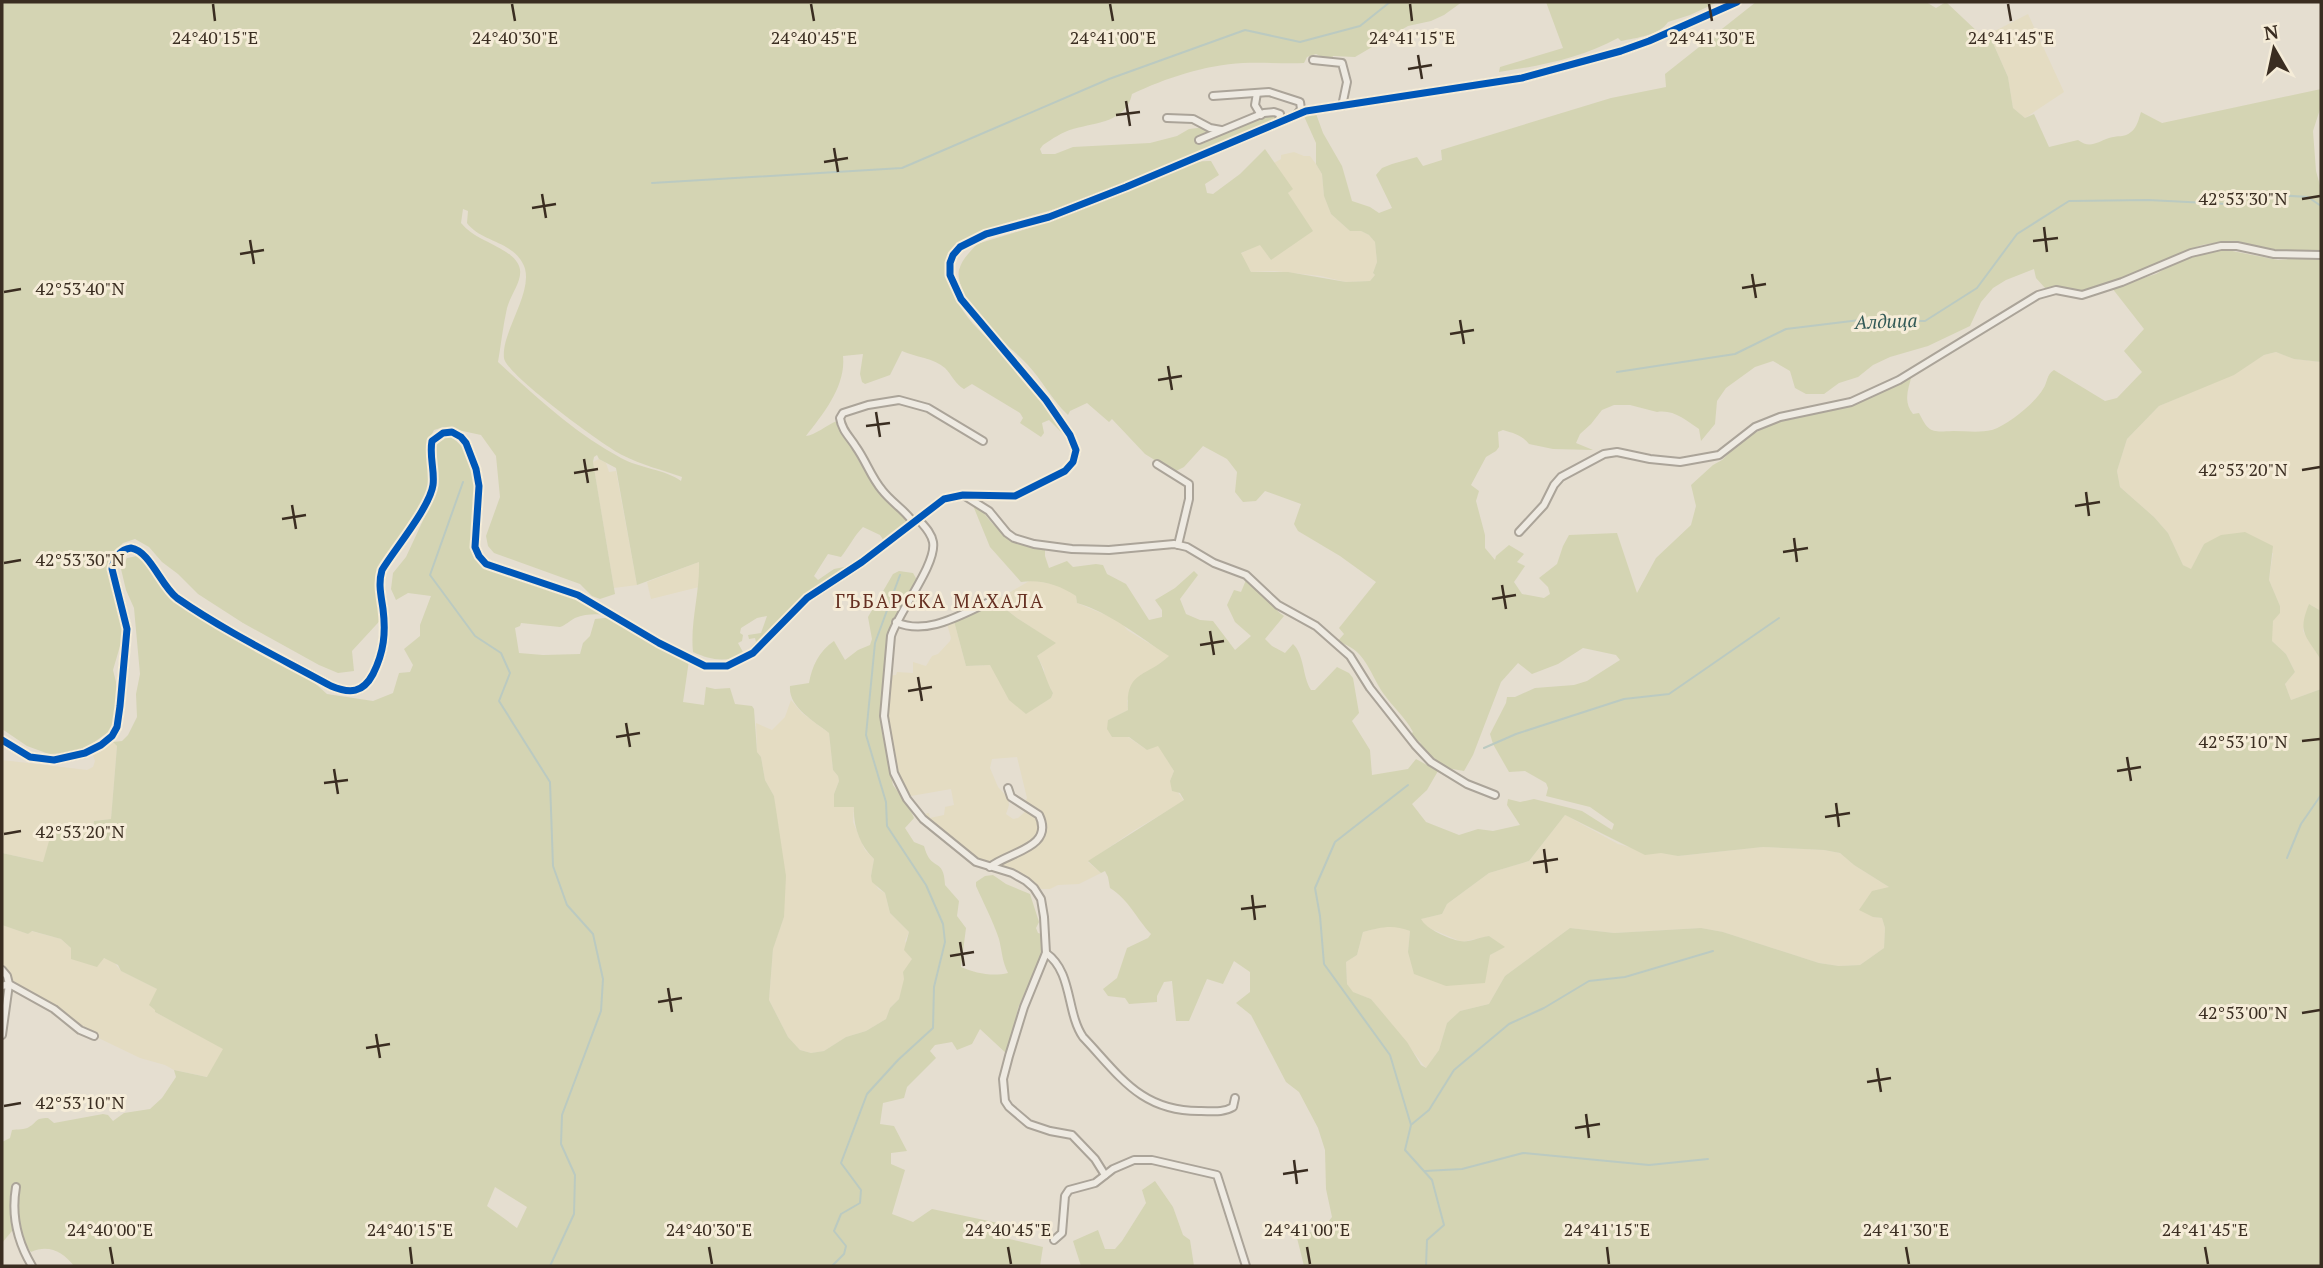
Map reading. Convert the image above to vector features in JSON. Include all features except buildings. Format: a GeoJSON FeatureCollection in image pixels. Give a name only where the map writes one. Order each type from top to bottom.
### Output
{"type":"FeatureCollection","features":[{"type":"Feature","properties":{"kind":"street"},"geometry":{"type":"LineString","coordinates":[[2,740],[30,757],[54,760],[85,753],[112,736],[117,727],[120,706],[127,629],[113,562],[120,552],[131,548],[141,551],[174,596],[215,621],[331,686],[350,692],[366,686],[384,646],[379,580],[382,570],[428,500],[434,483],[430,449],[432,441],[443,433],[452,432],[466,443],[476,469],[479,486],[475,547],[486,564],[578,596],[705,666],[727,666],[753,653],[807,598],[862,562],[944,499],[963,495],[1015,496],[1065,471],[1076,456],[1070,435],[1046,400],[961,299],[950,275],[950,263],[953,255],[968,242],[1049,217],[1296,115],[1522,78],[1649,41],[1737,2]]}},
{"type":"Feature","properties":{"kind":"street"},"geometry":{"type":"LineString","coordinates":[[1313,60],[1342,63],[1348,82],[1342,106]]}},
{"type":"Feature","properties":{"kind":"street"},"geometry":{"type":"LineString","coordinates":[[1257,93],[1255,105],[1261,115]]}},
{"type":"Feature","properties":{"kind":"street"},"geometry":{"type":"LineString","coordinates":[[1213,96],[1273,93],[1300,102],[1301,109],[1296,115]]}},
{"type":"Feature","properties":{"kind":"street"},"geometry":{"type":"LineString","coordinates":[[1199,140],[1261,115],[1280,114],[1279,122]]}},
{"type":"Feature","properties":{"kind":"street"},"geometry":{"type":"LineString","coordinates":[[1167,118],[1193,119],[1210,128],[1223,130]]}},
{"type":"Feature","properties":{"kind":"street"},"geometry":{"type":"LineString","coordinates":[[1519,532],[1544,505],[1561,477],[1604,454],[1617,452],[1680,462],[1719,455],[1755,427],[1780,417],[1851,402],[1899,380],[2049,290],[2081,295],[2122,282],[2191,253],[2221,246],[2237,246],[2274,254],[2321,255]]}},
{"type":"Feature","properties":{"kind":"street"},"geometry":{"type":"LineString","coordinates":[[983,441],[928,408],[899,400],[868,405],[843,413],[840,418],[843,430],[858,449],[883,492],[930,532],[933,545],[928,567],[896,622],[891,636],[884,716],[897,780],[914,809],[976,862],[1012,873],[1026,881],[1038,893],[1044,917],[1045,953],[1009,1056],[1003,1079],[1005,1101],[1029,1124],[1073,1135],[1095,1159],[1105,1175]]}},
{"type":"Feature","properties":{"kind":"street"},"geometry":{"type":"LineString","coordinates":[[1157,464],[1186,480],[1190,488],[1178,545]]}},
{"type":"Feature","properties":{"kind":"street"},"geometry":{"type":"LineString","coordinates":[[963,495],[989,511],[1014,538],[1034,544],[1109,550],[1178,545],[1246,575],[1278,605],[1316,626],[1356,663],[1370,688],[1431,762],[1467,784],[1495,795]]}},
{"type":"Feature","properties":{"kind":"street"},"geometry":{"type":"LineString","coordinates":[[896,622],[909,627],[924,628],[989,602]]}},
{"type":"Feature","properties":{"kind":"street"},"geometry":{"type":"LineString","coordinates":[[990,867],[1009,855],[1036,844],[1042,833],[1039,815],[1011,797],[1008,788]]}},
{"type":"Feature","properties":{"kind":"street"},"geometry":{"type":"LineString","coordinates":[[1045,953],[1052,957],[1060,971],[1083,1037],[1142,1097],[1161,1106],[1191,1111],[1225,1111],[1233,1107],[1235,1098]]}},
{"type":"Feature","properties":{"kind":"street"},"geometry":{"type":"LineString","coordinates":[[2,970],[7,976],[2,1035]]}},
{"type":"Feature","properties":{"kind":"street"},"geometry":{"type":"LineString","coordinates":[[5,985],[54,1009],[80,1030],[94,1036]]}},
{"type":"Feature","properties":{"kind":"street"},"geometry":{"type":"LineString","coordinates":[[1054,1240],[1062,1233],[1066,1192],[1095,1183],[1125,1163],[1144,1159],[1214,1173],[1220,1178],[1226,1208],[1246,1266]]}},
{"type":"Feature","properties":{"kind":"street"},"geometry":{"type":"LineString","coordinates":[[16,1187],[13,1219],[20,1243],[32,1266]]}},
{"type":"Feature","properties":{"kind":"shaded area"},"geometry":{"type":"Polygon","coordinates":[[[2028,14],[2064,92],[2025,118],[2013,108],[2008,77],[1989,34],[2028,14]]]}},
{"type":"Feature","properties":{"kind":"shaded area"},"geometry":{"type":"Polygon","coordinates":[[[1294,152],[1310,156],[1322,174],[1324,196],[1331,214],[1350,231],[1361,231],[1375,242],[1377,262],[1373,273],[1375,275],[1370,281],[1346,282],[1321,276],[1274,271],[1251,272],[1240,254],[1260,244],[1271,260],[1288,193],[1292,189],[1274,163],[1281,159],[1281,155],[1294,152]]]}},
{"type":"Feature","properties":{"kind":"shaded area"},"geometry":{"type":"Polygon","coordinates":[[[2276,352],[2294,359],[2321,362],[2321,611],[2309,604],[2303,631],[2321,660],[2321,689],[2291,700],[2285,684],[2295,672],[2286,654],[2272,641],[2273,621],[2280,606],[2269,580],[2273,553],[2204,544],[2191,570],[2183,565],[2168,533],[2120,487],[2117,471],[2127,439],[2159,406],[2234,374],[2264,355],[2276,352]]]}},
{"type":"Feature","properties":{"kind":"shaded area"},"geometry":{"type":"Polygon","coordinates":[[[599,459],[606,463],[609,472],[616,471],[637,585],[614,588],[593,462],[599,459]]]}},
{"type":"Feature","properties":{"kind":"shaded area"},"geometry":{"type":"Polygon","coordinates":[[[699,562],[699,587],[651,599],[647,582],[699,562]]]}},
{"type":"Feature","properties":{"kind":"shaded area"},"geometry":{"type":"Polygon","coordinates":[[[1031,580],[1062,586],[1076,596],[1077,603],[1120,621],[1127,630],[1170,656],[1142,674],[1127,701],[1128,710],[1108,720],[1112,737],[1128,737],[1147,750],[1158,745],[1174,771],[1170,781],[1184,801],[1088,862],[1101,873],[1079,884],[1042,889],[987,868],[918,815],[929,813],[930,818],[944,815],[945,807],[954,805],[951,789],[911,796],[905,791],[884,723],[888,676],[896,675],[897,672],[913,673],[913,662],[926,666],[932,656],[938,654],[950,641],[947,624],[954,621],[966,666],[990,665],[1025,713],[1051,698],[1053,693],[1037,656],[1055,643],[995,601],[1031,580]],[[1017,757],[992,759],[990,768],[998,787],[1008,798],[1006,814],[1013,819],[1026,811],[1038,824],[1040,835],[1026,852],[1038,845],[1042,835],[1041,821],[1024,804],[1027,798],[1017,757]]]}},
{"type":"Feature","properties":{"kind":"shaded area"},"geometry":{"type":"Polygon","coordinates":[[[791,700],[802,713],[829,733],[833,770],[839,781],[834,794],[854,807],[853,822],[865,850],[874,859],[871,876],[878,889],[885,893],[890,913],[909,932],[905,941],[912,959],[899,999],[890,1008],[886,1019],[866,1031],[846,1037],[824,1051],[811,1053],[800,1050],[788,1037],[769,1000],[773,948],[784,917],[774,796],[765,780],[761,757],[757,752],[756,723],[772,730],[785,717],[791,700]]]}},
{"type":"Feature","properties":{"kind":"shaded area"},"geometry":{"type":"Polygon","coordinates":[[[113,742],[117,746],[111,819],[94,821],[93,831],[75,834],[44,862],[2,853],[2,760],[87,770],[93,767],[93,755],[113,742]]]}},
{"type":"Feature","properties":{"kind":"shaded area"},"geometry":{"type":"Polygon","coordinates":[[[1565,815],[1618,844],[1650,853],[1670,853],[1678,856],[1763,847],[1840,853],[1889,887],[1873,917],[1882,918],[1885,928],[1884,948],[1860,965],[1839,966],[1819,963],[1723,932],[1701,928],[1614,933],[1570,928],[1505,976],[1489,1004],[1460,1011],[1447,1023],[1439,1050],[1426,1068],[1371,999],[1352,992],[1347,984],[1346,962],[1357,955],[1363,932],[1384,926],[1410,931],[1408,952],[1490,955],[1504,947],[1489,936],[1462,942],[1429,928],[1420,919],[1442,914],[1447,904],[1489,873],[1529,861],[1565,815]]]}},
{"type":"Feature","properties":{"kind":"shaded area"},"geometry":{"type":"Polygon","coordinates":[[[2,925],[28,934],[31,931],[61,939],[71,948],[113,961],[121,971],[157,989],[155,1012],[224,1049],[208,1077],[174,1070],[140,1058],[84,1031],[14,985],[2,967],[2,925]]]}},
{"type":"Feature","properties":{"kind":"green space"},"geometry":{"type":"Polygon","coordinates":[[[2,2],[1462,2],[1431,21],[1408,26],[1355,57],[1333,56],[1331,61],[1316,54],[1307,57],[1304,63],[1229,64],[1172,78],[1132,94],[1129,103],[1117,116],[1069,130],[1043,145],[1040,149],[1042,154],[1055,154],[1073,147],[1150,143],[1177,136],[1189,129],[1206,127],[1214,131],[1263,117],[1282,116],[1089,196],[985,230],[957,250],[949,272],[957,301],[964,313],[1028,379],[1064,428],[1067,438],[1049,420],[1042,423],[1044,433],[1041,437],[1020,423],[1023,418],[1020,413],[972,384],[964,389],[945,368],[930,360],[902,351],[890,375],[865,384],[860,374],[863,354],[843,356],[837,388],[806,436],[837,421],[877,487],[912,520],[884,541],[880,535],[863,527],[841,557],[828,554],[814,576],[818,580],[834,569],[849,566],[808,593],[752,650],[755,638],[749,639],[748,635],[761,633],[767,616],[757,618],[741,628],[742,641],[738,643],[744,654],[731,659],[718,659],[693,652],[699,562],[637,585],[616,468],[599,459],[597,455],[594,457],[615,594],[600,599],[592,596],[580,584],[494,553],[488,546],[486,536],[500,497],[496,456],[481,435],[444,427],[434,430],[428,442],[428,485],[425,500],[409,521],[381,577],[387,613],[352,651],[354,671],[338,673],[319,665],[243,623],[198,594],[149,547],[135,539],[123,543],[114,552],[111,568],[125,629],[113,670],[116,682],[116,722],[113,729],[87,747],[67,753],[49,754],[27,746],[2,729],[2,2]],[[463,209],[461,223],[471,232],[506,252],[519,265],[519,279],[507,308],[498,362],[588,438],[628,461],[681,481],[682,477],[637,462],[612,449],[557,409],[520,379],[509,366],[504,358],[505,347],[523,296],[526,272],[517,255],[479,234],[467,223],[468,211],[463,209]]]}},
{"type":"Feature","properties":{"kind":"green space"},"geometry":{"type":"Polygon","coordinates":[[[1546,2],[1718,2],[1668,22],[1647,35],[1621,41],[1618,38],[1575,56],[1499,72],[1500,67],[1563,48],[1546,2]]]}},
{"type":"Feature","properties":{"kind":"green space"},"geometry":{"type":"Polygon","coordinates":[[[1756,2],[1926,2],[1936,8],[1946,2],[1981,35],[1989,34],[2008,77],[2013,108],[2025,118],[2034,114],[2049,147],[2078,140],[2094,144],[2126,135],[2135,128],[2141,112],[2162,123],[2321,89],[2321,106],[2313,131],[2316,171],[2321,189],[2321,252],[2275,252],[2237,241],[2202,245],[2182,252],[2154,268],[2092,291],[2068,289],[2045,293],[2034,269],[1993,288],[1981,302],[1970,326],[1928,346],[1890,357],[1873,365],[1858,377],[1839,383],[1824,394],[1806,394],[1795,388],[1790,371],[1773,361],[1755,367],[1726,388],[1717,401],[1715,424],[1701,441],[1699,429],[1679,416],[1630,405],[1614,405],[1602,410],[1580,434],[1576,443],[1593,450],[1553,449],[1529,444],[1520,436],[1503,430],[1498,432],[1499,447],[1486,457],[1471,485],[1479,491],[1476,501],[1485,535],[1485,548],[1495,560],[1509,545],[1524,554],[1517,562],[1525,566],[1514,582],[1522,594],[1544,598],[1550,594],[1548,587],[1539,578],[1557,564],[1569,535],[1617,533],[1637,593],[1656,558],[1691,525],[1696,506],[1691,485],[1744,439],[1777,421],[1839,409],[1912,375],[1907,395],[1908,405],[1913,414],[1919,413],[1928,428],[1935,431],[1982,431],[1998,427],[2013,419],[2034,401],[2054,370],[2105,401],[2117,398],[2142,372],[2124,351],[2144,329],[2112,288],[2156,274],[2205,251],[2222,249],[2278,260],[2321,258],[2321,362],[2294,359],[2276,352],[2264,355],[2234,375],[2159,406],[2127,439],[2117,471],[2120,487],[2168,533],[2183,565],[2191,569],[2204,544],[2221,535],[2245,532],[2273,546],[2269,580],[2280,606],[2280,613],[2273,621],[2272,641],[2286,654],[2295,672],[2285,684],[2291,700],[2321,689],[2321,1266],[1304,1266],[1297,1238],[1325,1226],[1332,1217],[1326,1189],[1325,1150],[1318,1128],[1299,1092],[1286,1082],[1251,1015],[1236,1003],[1250,992],[1250,972],[1234,961],[1223,984],[1207,979],[1189,1021],[1176,1021],[1172,981],[1164,982],[1157,1002],[1129,1004],[1125,998],[1108,996],[1103,989],[1117,978],[1127,948],[1151,934],[1110,888],[1105,871],[1101,873],[1088,861],[1184,800],[1180,793],[1172,791],[1170,781],[1174,771],[1158,746],[1147,750],[1129,737],[1112,737],[1107,729],[1108,720],[1128,710],[1128,697],[1134,681],[1169,656],[1113,619],[1077,603],[1076,596],[1063,589],[1043,582],[1021,582],[990,547],[972,503],[995,527],[1015,540],[1045,548],[1049,568],[1067,561],[1073,567],[1103,565],[1107,574],[1126,584],[1149,620],[1162,617],[1162,610],[1155,600],[1175,588],[1194,571],[1198,575],[1180,599],[1186,614],[1200,620],[1213,621],[1235,650],[1251,636],[1235,622],[1227,605],[1234,590],[1241,592],[1246,580],[1284,616],[1265,639],[1285,653],[1293,644],[1300,654],[1311,690],[1315,690],[1337,667],[1353,678],[1359,713],[1352,721],[1370,750],[1372,775],[1408,769],[1416,759],[1438,771],[1427,790],[1412,804],[1426,822],[1459,835],[1478,829],[1493,831],[1520,825],[1507,805],[1508,799],[1520,802],[1534,799],[1582,811],[1612,830],[1614,824],[1590,807],[1546,796],[1546,783],[1525,771],[1509,772],[1490,734],[1507,697],[1515,697],[1535,688],[1574,685],[1587,681],[1620,660],[1616,655],[1583,648],[1558,664],[1532,674],[1518,663],[1501,682],[1473,755],[1464,771],[1441,767],[1423,751],[1420,742],[1415,740],[1410,727],[1383,693],[1360,655],[1337,642],[1344,634],[1339,628],[1376,582],[1298,531],[1294,524],[1301,504],[1265,491],[1256,501],[1243,502],[1235,492],[1237,472],[1227,459],[1203,446],[1184,467],[1174,472],[1145,454],[1112,419],[1109,422],[1087,403],[1070,411],[1068,415],[1027,364],[986,326],[972,308],[959,280],[962,262],[977,244],[1067,215],[1185,165],[1211,161],[1219,175],[1205,184],[1207,193],[1213,194],[1240,174],[1265,149],[1293,189],[1288,193],[1313,231],[1271,260],[1260,245],[1241,253],[1251,272],[1288,272],[1346,282],[1370,281],[1375,275],[1373,273],[1377,262],[1375,242],[1361,231],[1350,231],[1331,214],[1324,196],[1322,174],[1316,164],[1316,143],[1303,114],[1315,111],[1323,133],[1342,166],[1352,201],[1379,213],[1392,208],[1376,175],[1382,168],[1417,157],[1423,166],[1442,160],[1441,150],[1611,98],[1666,87],[1665,74],[1756,2]],[[1565,815],[1529,861],[1489,873],[1447,904],[1442,914],[1421,919],[1433,930],[1450,938],[1470,941],[1489,936],[1505,947],[1490,955],[1485,983],[1446,986],[1414,974],[1408,952],[1410,931],[1392,927],[1363,932],[1357,955],[1346,962],[1347,984],[1353,992],[1371,999],[1426,1068],[1439,1050],[1447,1023],[1460,1011],[1489,1004],[1505,976],[1570,928],[1614,933],[1701,928],[1723,932],[1819,963],[1839,966],[1860,965],[1884,948],[1885,928],[1882,918],[1859,910],[1872,891],[1889,887],[1840,853],[1763,847],[1678,856],[1661,853],[1645,855],[1565,815]]]}},
{"type":"Feature","properties":{"kind":"green space"},"geometry":{"type":"Polygon","coordinates":[[[451,437],[467,454],[471,463],[476,496],[472,538],[482,561],[570,593],[610,615],[584,615],[560,627],[521,623],[515,628],[519,653],[580,654],[583,643],[590,636],[595,619],[614,617],[689,660],[683,702],[704,705],[706,687],[730,688],[735,704],[752,706],[754,709],[757,752],[761,757],[765,780],[774,796],[786,876],[784,917],[773,949],[769,1000],[788,1037],[800,1050],[811,1053],[824,1051],[846,1037],[866,1031],[886,1019],[890,1008],[899,999],[903,972],[912,959],[904,950],[909,932],[890,913],[885,893],[872,882],[874,859],[858,835],[854,807],[834,807],[834,794],[839,781],[833,770],[829,733],[793,701],[790,686],[809,683],[817,659],[834,641],[845,660],[870,645],[872,639],[868,617],[893,574],[899,571],[913,573],[917,580],[916,585],[887,637],[880,714],[893,785],[914,818],[905,828],[914,842],[924,846],[930,859],[940,867],[945,885],[959,901],[957,916],[966,928],[961,967],[984,974],[1008,973],[997,932],[976,886],[976,882],[985,876],[993,875],[1030,894],[1039,922],[1036,928],[1038,933],[1042,934],[1041,956],[1018,1008],[1008,1055],[980,1029],[972,1044],[957,1050],[952,1042],[935,1045],[930,1051],[936,1058],[907,1087],[904,1098],[883,1103],[880,1124],[894,1126],[907,1151],[891,1153],[891,1164],[905,1170],[892,1214],[913,1222],[932,1209],[1003,1224],[1001,1237],[1043,1247],[1040,1266],[74,1266],[65,1257],[50,1249],[31,1252],[15,1231],[2,1243],[2,1142],[10,1138],[12,1130],[27,1128],[44,1118],[54,1123],[103,1114],[113,1121],[124,1113],[150,1109],[162,1098],[176,1077],[174,1070],[207,1077],[223,1049],[155,1012],[149,1005],[157,989],[121,971],[118,965],[104,958],[97,967],[71,959],[71,948],[61,939],[32,931],[28,934],[2,925],[2,853],[43,862],[51,834],[55,831],[85,834],[93,830],[94,821],[111,819],[117,746],[113,742],[122,741],[128,735],[137,717],[136,694],[140,674],[134,608],[121,569],[127,558],[137,556],[183,603],[238,641],[309,678],[327,694],[373,701],[393,693],[399,673],[410,672],[413,665],[404,649],[420,636],[420,625],[431,596],[408,593],[396,600],[391,589],[393,573],[406,557],[438,488],[436,446],[442,438],[451,437]],[[495,1187],[487,1206],[517,1228],[527,1207],[495,1187]]]}},
{"type":"Feature","properties":{"kind":"green space"},"geometry":{"type":"Polygon","coordinates":[[[995,601],[1056,643],[1037,656],[1053,693],[1051,698],[1026,714],[1009,700],[990,665],[966,666],[954,621],[995,601]]]}},
{"type":"Feature","properties":{"kind":"green space"},"geometry":{"type":"Polygon","coordinates":[[[2309,604],[2321,611],[2321,660],[2305,634],[2304,621],[2309,604]]]}},
{"type":"Feature","properties":{"kind":"green space"},"geometry":{"type":"Polygon","coordinates":[[[1155,1181],[1173,1207],[1183,1235],[1190,1240],[1194,1266],[1081,1266],[1073,1241],[1098,1230],[1105,1249],[1115,1249],[1146,1203],[1142,1190],[1155,1181]]]}},
{"type":"Feature","properties":{"kind":"waterway"},"geometry":{"type":"LineString","coordinates":[[652,183],[902,168],[1109,79],[1245,30],[1300,42],[1360,26],[1390,2]]}},
{"type":"Feature","properties":{"kind":"waterway","name":"Алдица"},"geometry":{"type":"LineString","coordinates":[[1617,372],[1735,354],[1786,329],[1860,320],[1925,321],[1977,288],[2017,234],[2069,201],[2148,200],[2227,204],[2260,194],[2308,197],[2321,206]]}},
{"type":"Feature","properties":{"kind":"waterway"},"geometry":{"type":"LineString","coordinates":[[463,482],[430,575],[475,636],[501,653],[510,673],[499,701],[550,782],[553,866],[567,905],[593,934],[603,979],[601,1011],[562,1115],[561,1144],[575,1175],[574,1214],[550,1266]]}},
{"type":"Feature","properties":{"kind":"waterway"},"geometry":{"type":"LineString","coordinates":[[832,1266],[844,1254],[846,1246],[834,1231],[841,1214],[860,1203],[861,1190],[841,1163],[867,1094],[898,1060],[933,1028],[934,987],[945,942],[943,924],[926,885],[887,826],[886,802],[866,735],[875,643],[900,575]]}},
{"type":"Feature","properties":{"kind":"waterway"},"geometry":{"type":"LineString","coordinates":[[1484,748],[1516,734],[1624,699],[1669,694],[1779,618]]}},
{"type":"Feature","properties":{"kind":"waterway"},"geometry":{"type":"LineString","coordinates":[[1408,785],[1335,842],[1315,888],[1324,964],[1390,1055],[1411,1125],[1405,1150],[1432,1180],[1444,1225],[1427,1240],[1426,1266]]}},
{"type":"Feature","properties":{"kind":"waterway"},"geometry":{"type":"LineString","coordinates":[[2287,858],[2301,824],[2321,795]]}},
{"type":"Feature","properties":{"kind":"waterway"},"geometry":{"type":"LineString","coordinates":[[1412,1124],[1429,1110],[1454,1070],[1509,1024],[1544,1008],[1589,981],[1625,977],[1713,951]]}},
{"type":"Feature","properties":{"kind":"waterway"},"geometry":{"type":"LineString","coordinates":[[1425,1171],[1462,1169],[1523,1153],[1649,1165],[1708,1159]]}},
{"type":"Feature","properties":{"kind":"cycle path"},"geometry":{"type":"LineString","coordinates":[[2,740],[30,757],[54,760],[85,753],[112,736],[117,727],[120,706],[127,629],[112,569],[118,555],[131,548],[144,555],[171,593],[215,622],[331,686],[350,691],[365,685],[380,658],[383,642],[384,618],[380,585],[382,570],[419,516],[430,494],[433,485],[432,441],[443,433],[452,432],[466,443],[476,469],[479,486],[475,547],[486,564],[578,595],[659,643],[705,666],[727,666],[753,653],[807,598],[862,562],[944,499],[963,495],[1015,496],[1065,471],[1073,462],[1076,450],[1070,435],[1046,400],[961,299],[950,275],[950,263],[960,247],[986,234],[1049,217],[1126,187],[1306,111],[1522,78],[1621,51],[1737,2]]}},
{"type":"Feature","properties":{"kind":"district","name":"ГЪБАРСКА МАХАЛА"},"geometry":{"type":"Point","coordinates":[940,601]}}]}
